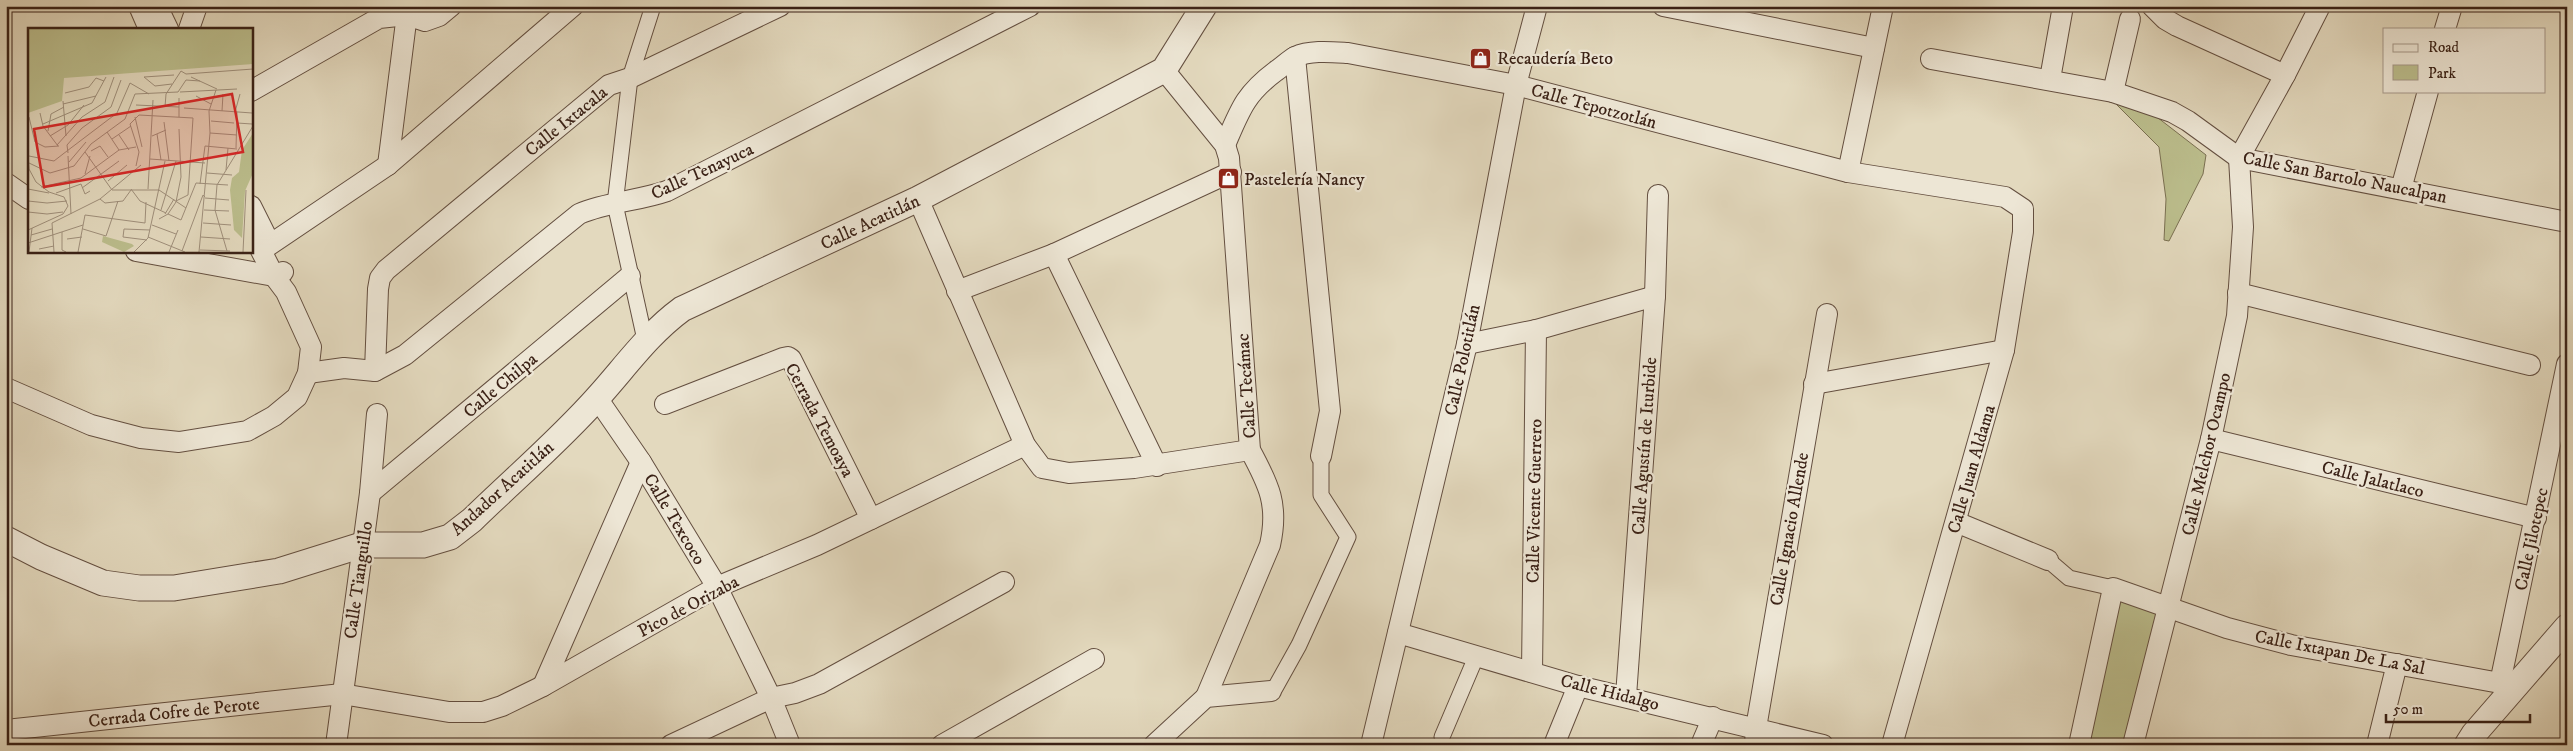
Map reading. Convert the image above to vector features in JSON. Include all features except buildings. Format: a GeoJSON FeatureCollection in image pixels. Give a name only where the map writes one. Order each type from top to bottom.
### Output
{"type":"FeatureCollection","features":[{"type":"Feature","properties":{"kind":"street"},"geometry":{"type":"LineString","coordinates":[[139,6],[149,28]]}},
{"type":"Feature","properties":{"kind":"street"},"geometry":{"type":"LineString","coordinates":[[157,6],[168,28]]}},
{"type":"Feature","properties":{"kind":"street"},"geometry":{"type":"LineString","coordinates":[[189,28],[197,6]]}},
{"type":"Feature","properties":{"kind":"street"},"geometry":{"type":"LineString","coordinates":[[252,90],[379,18],[408,11],[425,21],[439,16],[451,6]]}},
{"type":"Feature","properties":{"kind":"street"},"geometry":{"type":"LineString","coordinates":[[266,248],[388,165],[573,6]]}},
{"type":"Feature","properties":{"kind":"street"},"geometry":{"type":"LineString","coordinates":[[645,340],[615,204],[630,78],[653,6]]}},
{"type":"Feature","properties":{"kind":"street","name":"Calle Ixtacala"},"geometry":{"type":"LineString","coordinates":[[375,371],[380,278],[386,270],[609,85],[630,78],[780,6]]}},
{"type":"Feature","properties":{"kind":"street","name":"Calle Tenayuca"},"geometry":{"type":"LineString","coordinates":[[375,371],[405,355],[579,214],[595,207],[646,198],[667,191],[1030,6]]}},
{"type":"Feature","properties":{"kind":"street"},"geometry":{"type":"LineString","coordinates":[[1204,6],[1164,70],[1225,145]]}},
{"type":"Feature","properties":{"kind":"street","name":"Calle Polotitlán"},"geometry":{"type":"LineString","coordinates":[[1371,745],[1467,344],[1516,85],[1536,6]]}},
{"type":"Feature","properties":{"kind":"street"},"geometry":{"type":"LineString","coordinates":[[1663,6],[1700,11],[1874,48]]}},
{"type":"Feature","properties":{"kind":"street"},"geometry":{"type":"LineString","coordinates":[[1848,172],[1882,6]]}},
{"type":"Feature","properties":{"kind":"street"},"geometry":{"type":"LineString","coordinates":[[2050,79],[2063,6]]}},
{"type":"Feature","properties":{"kind":"street"},"geometry":{"type":"LineString","coordinates":[[2152,6],[2165,19],[2177,26],[2286,75]]}},
{"type":"Feature","properties":{"kind":"street"},"geometry":{"type":"LineString","coordinates":[[2239,158],[2286,75],[2320,6]]}},
{"type":"Feature","properties":{"kind":"street"},"geometry":{"type":"LineString","coordinates":[[2446,28],[2452,6]]}},
{"type":"Feature","properties":{"kind":"street"},"geometry":{"type":"LineString","coordinates":[[388,165],[408,11]]}},
{"type":"Feature","properties":{"kind":"street"},"geometry":{"type":"LineString","coordinates":[[2114,92],[2130,19]]}},
{"type":"Feature","properties":{"kind":"street","name":"Calle Tepotzotlán"},"geometry":{"type":"LineString","coordinates":[[1225,145],[1251,91],[1295,57],[1321,52],[1348,53],[1516,85],[1848,172],[2005,197]]}},
{"type":"Feature","properties":{"kind":"street"},"geometry":{"type":"LineString","coordinates":[[1206,698],[1271,691],[1275,688],[1299,644],[1348,537],[1321,495],[1321,456],[1330,412],[1295,57]]}},
{"type":"Feature","properties":{"kind":"street","name":"Calle San Bartolo Naucalpan"},"geometry":{"type":"LineString","coordinates":[[1931,59],[2114,92],[2172,112],[2188,121],[2239,158],[2567,222]]}},
{"type":"Feature","properties":{"kind":"street","name":"Calle Acatitlán"},"geometry":{"type":"LineString","coordinates":[[598,398],[645,340],[682,310],[918,199],[1164,70]]}},
{"type":"Feature","properties":{"kind":"street"},"geometry":{"type":"LineString","coordinates":[[2401,189],[2428,92]]}},
{"type":"Feature","properties":{"kind":"street","name":"Calle Tecámac"},"geometry":{"type":"LineString","coordinates":[[918,199],[1025,445],[1037,463],[1049,470],[1069,473],[1157,466],[1250,450],[1231,172],[1225,145]]}},
{"type":"Feature","properties":{"kind":"street","name":"Calle Melchor Ocampo"},"geometry":{"type":"LineString","coordinates":[[2133,745],[2211,439],[2237,316],[2243,227],[2239,158]]}},
{"type":"Feature","properties":{"kind":"street"},"geometry":{"type":"LineString","coordinates":[[957,291],[1054,254],[1231,172]]}},
{"type":"Feature","properties":{"kind":"street"},"geometry":{"type":"LineString","coordinates":[[6,183],[28,198]]}},
{"type":"Feature","properties":{"kind":"street","name":"Calle Agustín de Iturbide"},"geometry":{"type":"LineString","coordinates":[[1626,696],[1655,296],[1658,196]]}},
{"type":"Feature","properties":{"kind":"street","name":"Calle Juan Aldama"},"geometry":{"type":"LineString","coordinates":[[1892,745],[2004,350],[2024,218],[2022,209],[2005,197]]}},
{"type":"Feature","properties":{"kind":"street"},"geometry":{"type":"LineString","coordinates":[[6,388],[91,425],[141,438],[179,442],[247,431],[274,416],[297,396],[308,373],[311,347],[266,248],[252,209]]}},
{"type":"Feature","properties":{"kind":"street"},"geometry":{"type":"LineString","coordinates":[[252,232],[266,248]]}},
{"type":"Feature","properties":{"kind":"street"},"geometry":{"type":"LineString","coordinates":[[141,252],[281,280]]}},
{"type":"Feature","properties":{"kind":"street"},"geometry":{"type":"LineString","coordinates":[[1054,254],[1157,466]]}},
{"type":"Feature","properties":{"kind":"street","name":"Calle Chilpa"},"geometry":{"type":"LineString","coordinates":[[370,493],[630,276]]}},
{"type":"Feature","properties":{"kind":"street"},"geometry":{"type":"LineString","coordinates":[[2238,293],[2530,366]]}},
{"type":"Feature","properties":{"kind":"street"},"geometry":{"type":"LineString","coordinates":[[1467,344],[1536,330],[1655,296]]}},
{"type":"Feature","properties":{"kind":"street","name":"Calle Ignacio Allende"},"geometry":{"type":"LineString","coordinates":[[1755,736],[1827,314]]}},
{"type":"Feature","properties":{"kind":"street","name":"Calle Vicente Guerrero"},"geometry":{"type":"LineString","coordinates":[[1532,672],[1536,330]]}},
{"type":"Feature","properties":{"kind":"street"},"geometry":{"type":"LineString","coordinates":[[1814,384],[2004,350]]}},
{"type":"Feature","properties":{"kind":"street","name":"Cerrada Temoaya"},"geometry":{"type":"LineString","coordinates":[[665,404],[783,358],[792,359],[872,518]]}},
{"type":"Feature","properties":{"kind":"street"},"geometry":{"type":"LineString","coordinates":[[308,373],[344,368],[375,371]]}},
{"type":"Feature","properties":{"kind":"street","name":"Calle Jilotepec"},"geometry":{"type":"LineString","coordinates":[[2504,689],[2566,372]]}},
{"type":"Feature","properties":{"kind":"street","name":"Calle Texcoco"},"geometry":{"type":"LineString","coordinates":[[598,398],[641,462],[717,587],[771,698],[790,745]]}},
{"type":"Feature","properties":{"kind":"street","name":"Andador Acatitlán"},"geometry":{"type":"LineString","coordinates":[[6,539],[41,557],[103,583],[139,588],[174,588],[280,571],[362,545],[423,544],[450,537],[472,520],[598,398]]}},
{"type":"Feature","properties":{"kind":"street","name":"Calle Tianguillo"},"geometry":{"type":"LineString","coordinates":[[336,745],[370,493],[377,414]]}},
{"type":"Feature","properties":{"kind":"street","name":"Calle Jalatlaco"},"geometry":{"type":"LineString","coordinates":[[2211,439],[2536,518]]}},
{"type":"Feature","properties":{"kind":"street","name":"Pico de Orizaba"},"geometry":{"type":"LineString","coordinates":[[342,694],[467,713],[502,706],[542,686],[717,587],[817,545],[1025,445]]}},
{"type":"Feature","properties":{"kind":"street"},"geometry":{"type":"LineString","coordinates":[[1154,745],[1206,698],[1270,545],[1274,525],[1274,504],[1266,480],[1250,450]]}},
{"type":"Feature","properties":{"kind":"street"},"geometry":{"type":"LineString","coordinates":[[542,686],[641,462]]}},
{"type":"Feature","properties":{"kind":"street"},"geometry":{"type":"LineString","coordinates":[[1956,522],[2048,560],[2069,578],[2113,588],[2079,745]]}},
{"type":"Feature","properties":{"kind":"street"},"geometry":{"type":"LineString","coordinates":[[671,745],[771,698],[796,693],[819,684],[1004,582]]}},
{"type":"Feature","properties":{"kind":"street","name":"Calle Ixtapan De La Sal"},"geometry":{"type":"LineString","coordinates":[[2113,588],[2227,628],[2291,645],[2397,664],[2504,689]]}},
{"type":"Feature","properties":{"kind":"street"},"geometry":{"type":"LineString","coordinates":[[2467,745],[2504,689],[2567,627]]}},
{"type":"Feature","properties":{"kind":"street","name":"Calle Hidalgo"},"geometry":{"type":"LineString","coordinates":[[1398,633],[1578,686],[1713,718],[1755,736],[1823,745]]}},
{"type":"Feature","properties":{"kind":"street"},"geometry":{"type":"LineString","coordinates":[[1442,737],[1476,657]]}},
{"type":"Feature","properties":{"kind":"street"},"geometry":{"type":"LineString","coordinates":[[942,745],[1094,659]]}},
{"type":"Feature","properties":{"kind":"street"},"geometry":{"type":"LineString","coordinates":[[2377,745],[2397,664]]}},
{"type":"Feature","properties":{"kind":"street"},"geometry":{"type":"LineString","coordinates":[[1554,745],[1578,686]]}},
{"type":"Feature","properties":{"kind":"street","name":"Cerrada Cofre de Perote"},"geometry":{"type":"LineString","coordinates":[[6,730],[342,694]]}},
{"type":"Feature","properties":{"kind":"street"},"geometry":{"type":"LineString","coordinates":[[1701,745],[1713,718]]}},
{"type":"Feature","properties":{"kind":"green space"},"geometry":{"type":"Polygon","coordinates":[[[2112,100],[2153,114],[2206,155],[2203,174],[2169,241],[2164,240],[2166,199],[2159,147],[2112,100]]]}},
{"type":"Feature","properties":{"kind":"green space"},"geometry":{"type":"Polygon","coordinates":[[[2113,588],[2169,608],[2133,745],[2078,745],[2113,588]]]}},
{"type":"Feature","properties":{"kind":"place","name":"Recaudería Beto"},"geometry":{"type":"Point","coordinates":[1481,58]}},
{"type":"Feature","properties":{"kind":"place","name":"Pastelería Nancy"},"geometry":{"type":"Point","coordinates":[1228,179]}}]}
